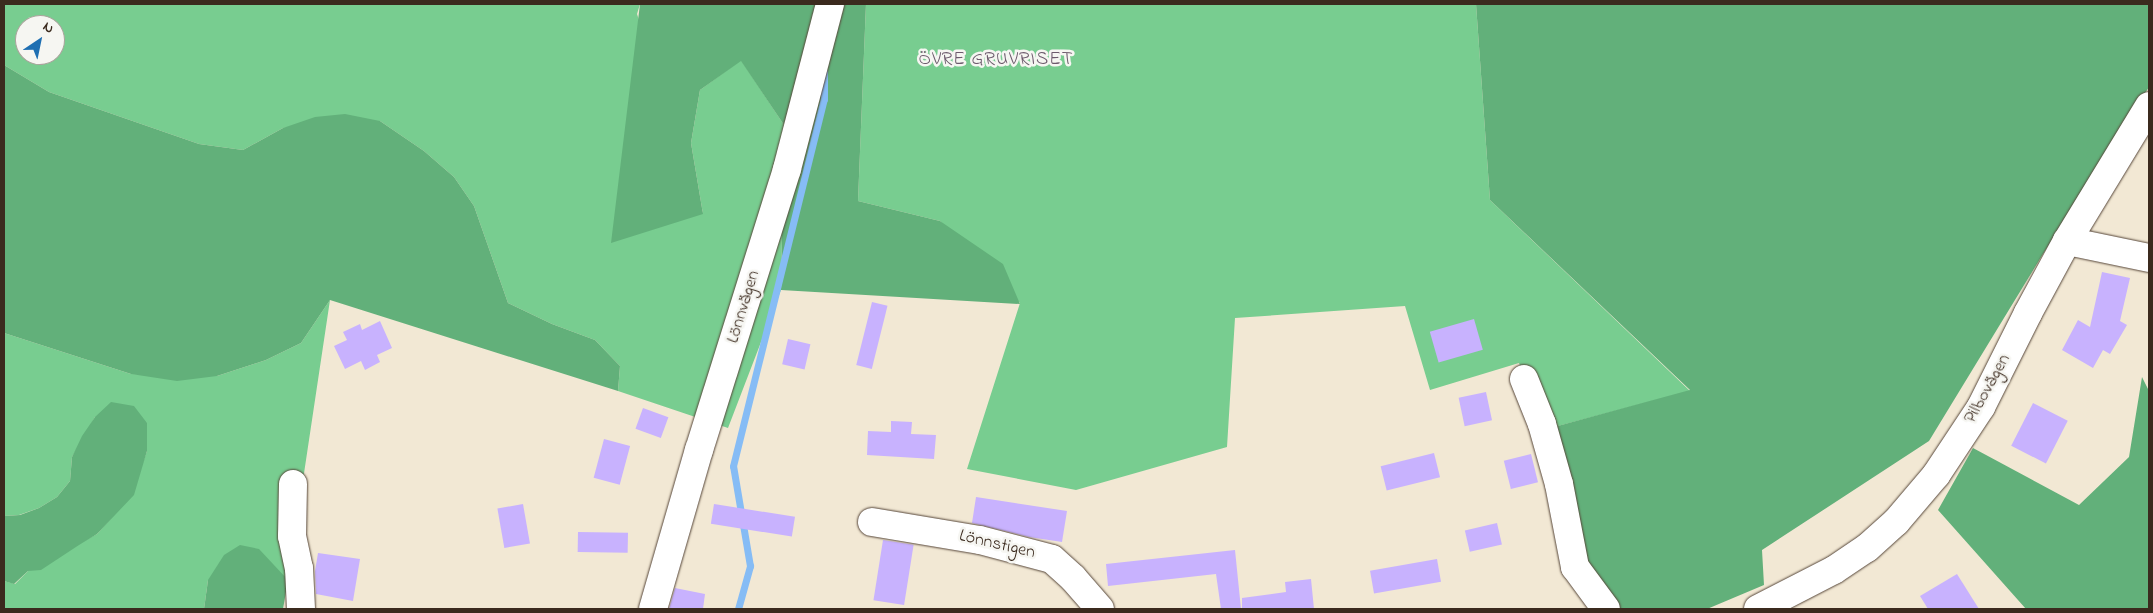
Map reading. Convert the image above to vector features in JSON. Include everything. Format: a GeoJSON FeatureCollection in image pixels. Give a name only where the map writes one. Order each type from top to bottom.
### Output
{"type":"FeatureCollection","features":[{"type":"Feature","properties":{"kind":"street","name":"Lönnvägen"},"geometry":{"type":"LineString","coordinates":[[653,609],[699,450],[787,169],[829,8]]}},
{"type":"Feature","properties":{"kind":"street","name":"Pilbovägen"},"geometry":{"type":"LineString","coordinates":[[1758,609],[1834,570],[1867,548],[1896,522],[1936,475],[1981,407],[2028,313],[2068,241],[2149,106]]}},
{"type":"Feature","properties":{"kind":"street"},"geometry":{"type":"LineString","coordinates":[[2068,241],[2149,258]]}},
{"type":"Feature","properties":{"kind":"street"},"geometry":{"type":"LineString","coordinates":[[1524,379],[1542,424],[1559,484],[1575,567],[1606,609]]}},
{"type":"Feature","properties":{"kind":"street"},"geometry":{"type":"LineString","coordinates":[[293,484],[292,536],[300,568],[300,609]]}},
{"type":"Feature","properties":{"kind":"street","name":"Lönnstigen"},"geometry":{"type":"LineString","coordinates":[[872,522],[980,540],[1052,559],[1073,578],[1100,609]]}},
{"type":"Feature","properties":{"kind":"green space"},"geometry":{"type":"Polygon","coordinates":[[[4,4],[640,4],[637,14],[703,214],[691,143],[700,90],[741,60],[784,125],[781,290],[728,428],[618,391],[620,366],[595,340],[552,324],[508,303],[474,206],[454,177],[424,151],[380,121],[283,128],[243,150],[199,144],[49,92],[4,65],[4,4]]]}},
{"type":"Feature","properties":{"kind":"green space"},"geometry":{"type":"Polygon","coordinates":[[[640,4],[866,4],[858,201],[940,221],[1003,264],[1020,304],[781,290],[784,125],[741,61],[700,90],[691,143],[703,214],[611,243],[640,4]]]}},
{"type":"Feature","properties":{"kind":"green space"},"geometry":{"type":"Polygon","coordinates":[[[866,4],[1476,4],[1490,200],[1690,391],[1543,430],[1519,363],[1430,390],[1405,306],[1235,318],[1227,447],[1076,490],[967,469],[1020,303],[940,221],[858,201],[866,4]]]}},
{"type":"Feature","properties":{"kind":"green space"},"geometry":{"type":"Polygon","coordinates":[[[1476,4],[2149,4],[2149,87],[2043,254],[1929,441],[1762,550],[1764,585],[1707,609],[1600,609],[1543,430],[1690,390],[1490,200],[1476,4]]]}},
{"type":"Feature","properties":{"kind":"green space"},"geometry":{"type":"Polygon","coordinates":[[[4,65],[49,92],[199,144],[243,150],[283,128],[315,117],[345,114],[380,121],[424,151],[454,177],[474,206],[508,303],[552,324],[595,340],[620,366],[618,391],[330,300],[301,343],[266,360],[217,376],[177,381],[131,374],[4,333],[4,65]]]}},
{"type":"Feature","properties":{"kind":"green space"},"geometry":{"type":"Polygon","coordinates":[[[330,300],[288,580],[208,580],[204,609],[4,609],[4,581],[15,584],[28,571],[97,534],[115,514],[140,471],[147,451],[147,423],[95,417],[72,457],[70,481],[57,497],[39,508],[19,515],[4,516],[4,333],[131,374],[217,376],[266,360],[301,343],[330,300]]]}},
{"type":"Feature","properties":{"kind":"green space"},"geometry":{"type":"Polygon","coordinates":[[[2142,377],[2149,391],[2149,609],[2026,609],[1938,510],[1973,448],[2079,505],[2129,457],[2142,377]]]}},
{"type":"Feature","properties":{"kind":"green space"},"geometry":{"type":"Polygon","coordinates":[[[111,402],[134,406],[147,423],[147,451],[134,495],[97,534],[41,570],[28,571],[14,584],[4,581],[4,516],[20,515],[39,508],[57,497],[70,481],[72,457],[82,436],[95,417],[111,402]]]}},
{"type":"Feature","properties":{"kind":"green space"},"geometry":{"type":"Polygon","coordinates":[[[240,545],[259,549],[288,580],[283,609],[204,609],[208,580],[224,555],[240,545]]]}},
{"type":"Feature","properties":{"kind":"building"},"geometry":{"type":"Polygon","coordinates":[[[2102,272],[2130,278],[2120,321],[2127,325],[2110,354],[2103,350],[2093,368],[2062,350],[2078,320],[2090,327],[2102,272]]]}},
{"type":"Feature","properties":{"kind":"building"},"geometry":{"type":"Polygon","coordinates":[[[872,302],[888,306],[872,369],[856,365],[872,302]]]}},
{"type":"Feature","properties":{"kind":"building"},"geometry":{"type":"Polygon","coordinates":[[[1474,319],[1483,350],[1439,362],[1430,332],[1474,319]]]}},
{"type":"Feature","properties":{"kind":"building"},"geometry":{"type":"Polygon","coordinates":[[[380,321],[392,348],[377,355],[380,362],[365,370],[361,361],[345,369],[334,346],[347,340],[343,332],[360,324],[362,330],[380,321]]]}},
{"type":"Feature","properties":{"kind":"building"},"geometry":{"type":"Polygon","coordinates":[[[788,339],[810,344],[805,370],[782,364],[788,339]]]}},
{"type":"Feature","properties":{"kind":"building"},"geometry":{"type":"Polygon","coordinates":[[[1486,392],[1492,420],[1465,426],[1459,398],[1486,392]]]}},
{"type":"Feature","properties":{"kind":"building"},"geometry":{"type":"Polygon","coordinates":[[[2033,403],[2068,421],[2046,463],[2011,446],[2033,403]]]}},
{"type":"Feature","properties":{"kind":"building"},"geometry":{"type":"Polygon","coordinates":[[[643,408],[668,417],[661,438],[635,429],[643,408]]]}},
{"type":"Feature","properties":{"kind":"building"},"geometry":{"type":"Polygon","coordinates":[[[891,421],[912,422],[911,434],[936,435],[934,459],[867,455],[868,431],[891,432],[891,421]]]}},
{"type":"Feature","properties":{"kind":"building"},"geometry":{"type":"Polygon","coordinates":[[[604,439],[630,446],[620,485],[594,478],[604,439]]]}},
{"type":"Feature","properties":{"kind":"building"},"geometry":{"type":"Polygon","coordinates":[[[1434,453],[1440,477],[1387,491],[1381,466],[1434,453]]]}},
{"type":"Feature","properties":{"kind":"building"},"geometry":{"type":"Polygon","coordinates":[[[1531,454],[1538,482],[1511,489],[1504,461],[1531,454]]]}},
{"type":"Feature","properties":{"kind":"building"},"geometry":{"type":"Polygon","coordinates":[[[976,497],[1067,511],[1062,542],[1029,537],[972,523],[976,497]]]}},
{"type":"Feature","properties":{"kind":"building"},"geometry":{"type":"Polygon","coordinates":[[[523,504],[530,543],[504,548],[497,509],[523,504]]]}},
{"type":"Feature","properties":{"kind":"building"},"geometry":{"type":"Polygon","coordinates":[[[714,504],[795,517],[792,537],[711,524],[714,504]]]}},
{"type":"Feature","properties":{"kind":"building"},"geometry":{"type":"Polygon","coordinates":[[[1497,523],[1502,544],[1470,552],[1465,530],[1497,523]]]}},
{"type":"Feature","properties":{"kind":"building"},"geometry":{"type":"Polygon","coordinates":[[[578,532],[628,533],[628,553],[578,552],[578,532]]]}},
{"type":"Feature","properties":{"kind":"building"},"geometry":{"type":"Polygon","coordinates":[[[883,540],[914,545],[904,605],[873,600],[883,540]]]}},
{"type":"Feature","properties":{"kind":"building"},"geometry":{"type":"Polygon","coordinates":[[[1235,550],[1241,609],[1221,609],[1216,574],[1108,586],[1106,564],[1235,550]]]}},
{"type":"Feature","properties":{"kind":"building"},"geometry":{"type":"Polygon","coordinates":[[[318,553],[360,559],[353,601],[316,594],[315,571],[318,553]]]}},
{"type":"Feature","properties":{"kind":"building"},"geometry":{"type":"Polygon","coordinates":[[[1437,559],[1441,582],[1374,593],[1370,571],[1437,559]]]}},
{"type":"Feature","properties":{"kind":"building"},"geometry":{"type":"Polygon","coordinates":[[[1957,574],[1979,609],[1928,609],[1920,596],[1957,574]]]}},
{"type":"Feature","properties":{"kind":"building"},"geometry":{"type":"Polygon","coordinates":[[[1311,579],[1314,609],[1242,609],[1242,598],[1286,592],[1285,582],[1311,579]]]}},
{"type":"Feature","properties":{"kind":"building"},"geometry":{"type":"Polygon","coordinates":[[[675,588],[705,594],[703,609],[669,609],[675,588]]]}},
{"type":"Feature","properties":{"kind":"waterway"},"geometry":{"type":"LineString","coordinates":[[738,609],[750,566],[733,466],[824,99],[824,72]]}},
{"type":"Feature","properties":{"kind":"district","name":"ÖVRE GRUVRISET"},"geometry":{"type":"Point","coordinates":[996,60]}}]}
